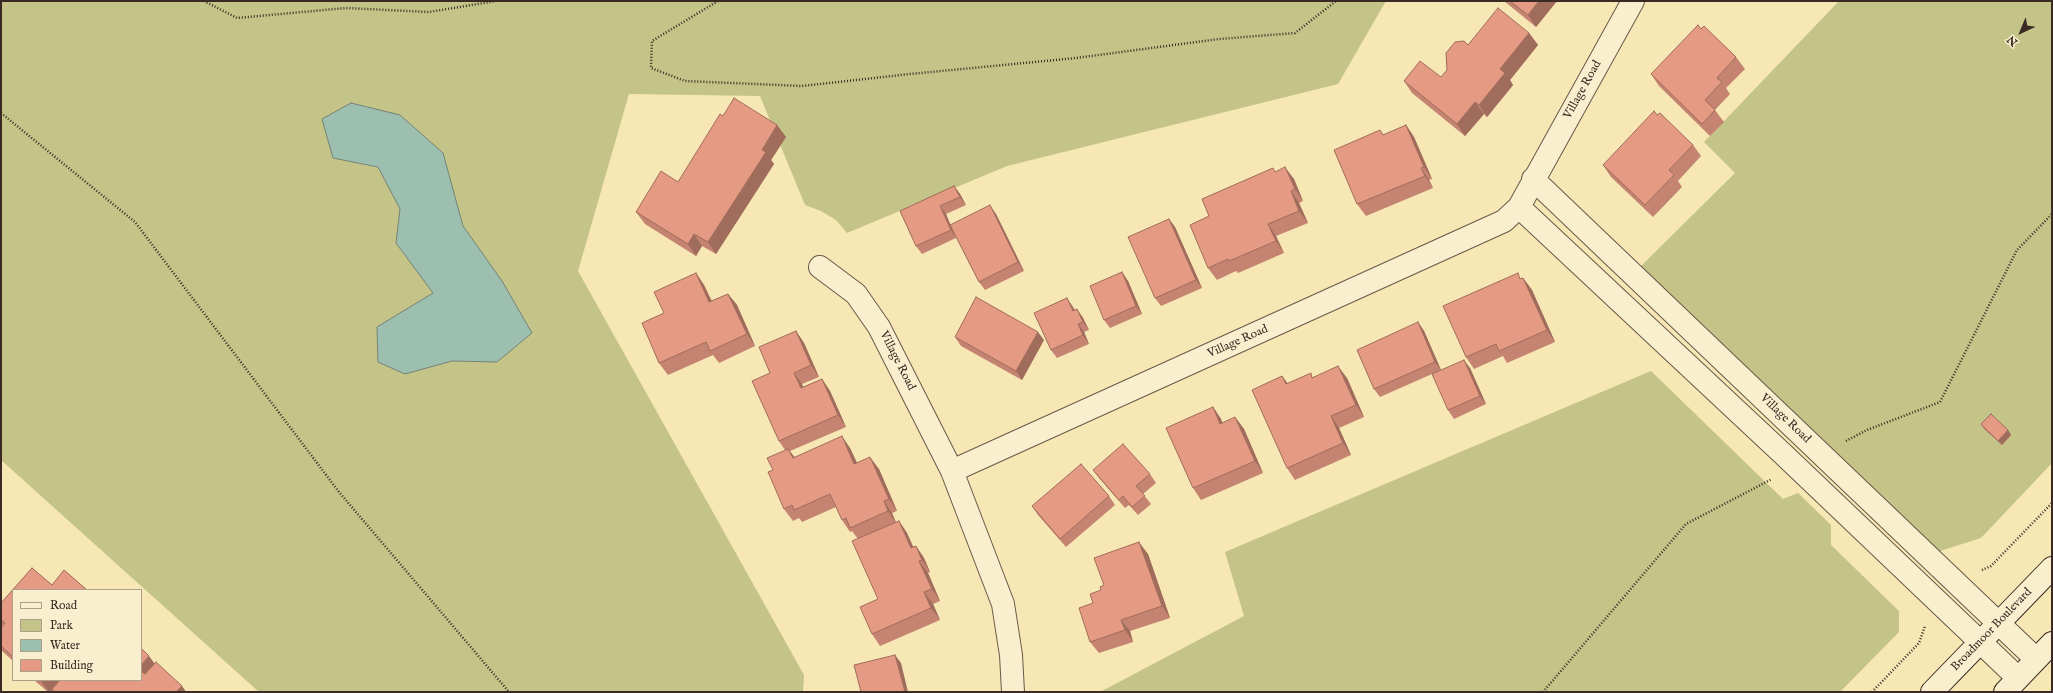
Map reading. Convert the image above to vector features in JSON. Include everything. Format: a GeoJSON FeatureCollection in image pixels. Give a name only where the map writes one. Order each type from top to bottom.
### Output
{"type":"FeatureCollection","features":[{"type":"Feature","properties":{"kind":"street","name":"Village Road"},"geometry":{"type":"LineString","coordinates":[[952,471],[1504,221],[1519,206],[1633,1]]}},
{"type":"Feature","properties":{"kind":"street","name":"Village Road"},"geometry":{"type":"LineString","coordinates":[[1533,179],[2036,660]]}},
{"type":"Feature","properties":{"kind":"street"},"geometry":{"type":"LineString","coordinates":[[1519,206],[1772,443],[1980,642],[2012,685],[2052,643]]}},
{"type":"Feature","properties":{"kind":"street","name":"Village Road"},"geometry":{"type":"LineString","coordinates":[[820,267],[856,294],[879,326],[952,471],[1003,604],[1011,655],[1013,692]]}},
{"type":"Feature","properties":{"kind":"street","name":"Broadmoor Boulevard"},"geometry":{"type":"LineString","coordinates":[[1932,692],[2052,568]]}},
{"type":"Feature","properties":{"kind":"path"},"geometry":{"type":"LineString","coordinates":[[204,1],[236,18],[346,8],[429,12],[496,1]]}},
{"type":"Feature","properties":{"kind":"path"},"geometry":{"type":"LineString","coordinates":[[718,1],[652,41],[651,68],[685,81],[802,86],[1076,58],[1219,39],[1295,33],[1336,1]]}},
{"type":"Feature","properties":{"kind":"path"},"geometry":{"type":"LineString","coordinates":[[1,113],[135,222],[339,492],[509,692]]}},
{"type":"Feature","properties":{"kind":"path"},"geometry":{"type":"LineString","coordinates":[[1977,573],[1991,566],[2052,503]]}},
{"type":"Feature","properties":{"kind":"path"},"geometry":{"type":"LineString","coordinates":[[1872,692],[1919,643],[1925,627],[1924,621]]}},
{"type":"Feature","properties":{"kind":"green space"},"geometry":{"type":"Polygon","coordinates":[[[1,1],[1386,1],[1338,84],[1007,166],[847,233],[836,220],[821,211],[805,205],[760,96],[629,94],[578,271],[804,675],[803,692],[259,692],[1,460],[1,1]]]}},
{"type":"Feature","properties":{"kind":"green space"},"geometry":{"type":"Polygon","coordinates":[[[1839,1],[2052,1],[2052,463],[1981,538],[1937,552],[1638,269],[1735,173],[1704,142],[1839,1]]]}},
{"type":"Feature","properties":{"kind":"green space"},"geometry":{"type":"Polygon","coordinates":[[[1651,371],[1783,499],[1798,493],[1831,525],[1831,545],[1899,611],[1899,632],[1840,692],[1100,692],[1244,616],[1225,552],[1651,371]]]}},
{"type":"Feature","properties":{"kind":"water"},"geometry":{"type":"Polygon","coordinates":[[[351,103],[400,115],[443,153],[463,226],[502,281],[532,333],[497,362],[452,361],[405,374],[378,362],[377,327],[433,293],[396,243],[400,209],[378,167],[333,158],[322,119],[351,103]]]}},
{"type":"Feature","properties":{"kind":"building"},"geometry":{"type":"Polygon","coordinates":[[[1510,1],[1539,1],[1528,15],[1510,1]]]}},
{"type":"Feature","properties":{"kind":"building"},"geometry":{"type":"Polygon","coordinates":[[[1498,8],[1529,33],[1500,69],[1505,73],[1479,105],[1475,102],[1457,124],[1404,81],[1420,61],[1441,77],[1447,70],[1446,53],[1455,42],[1464,41],[1468,45],[1498,8]]]}},
{"type":"Feature","properties":{"kind":"building"},"geometry":{"type":"Polygon","coordinates":[[[1698,25],[1701,29],[1704,26],[1736,57],[1717,78],[1722,82],[1705,100],[1715,110],[1702,124],[1651,74],[1698,25]]]}},
{"type":"Feature","properties":{"kind":"building"},"geometry":{"type":"Polygon","coordinates":[[[734,98],[777,125],[762,150],[766,152],[708,242],[694,234],[688,244],[636,212],[661,171],[678,182],[720,114],[723,116],[734,98]]]}},
{"type":"Feature","properties":{"kind":"building"},"geometry":{"type":"Polygon","coordinates":[[[1654,111],[1657,115],[1660,113],[1693,145],[1669,170],[1674,175],[1645,205],[1603,165],[1654,111]]]}},
{"type":"Feature","properties":{"kind":"building"},"geometry":{"type":"Polygon","coordinates":[[[1406,125],[1424,167],[1421,168],[1425,176],[1357,204],[1334,150],[1380,130],[1383,135],[1406,125]]]}},
{"type":"Feature","properties":{"kind":"building"},"geometry":{"type":"Polygon","coordinates":[[[1285,167],[1295,189],[1291,191],[1299,211],[1268,224],[1276,241],[1229,261],[1228,259],[1208,268],[1190,225],[1209,216],[1202,199],[1273,168],[1275,172],[1285,167]]]}},
{"type":"Feature","properties":{"kind":"building"},"geometry":{"type":"Polygon","coordinates":[[[954,186],[960,197],[940,206],[951,230],[916,246],[900,211],[954,186]]]}},
{"type":"Feature","properties":{"kind":"building"},"geometry":{"type":"Polygon","coordinates":[[[990,205],[1018,262],[979,282],[950,225],[990,205]]]}},
{"type":"Feature","properties":{"kind":"building"},"geometry":{"type":"Polygon","coordinates":[[[1169,219],[1196,280],[1155,298],[1128,237],[1169,219]]]}},
{"type":"Feature","properties":{"kind":"building"},"geometry":{"type":"Polygon","coordinates":[[[1122,272],[1136,306],[1104,320],[1090,286],[1122,272]]]}},
{"type":"Feature","properties":{"kind":"building"},"geometry":{"type":"Polygon","coordinates":[[[696,273],[709,302],[728,294],[747,334],[710,351],[706,342],[659,363],[642,323],[664,313],[654,292],[696,273]]]}},
{"type":"Feature","properties":{"kind":"building"},"geometry":{"type":"Polygon","coordinates":[[[1518,273],[1520,279],[1523,278],[1547,330],[1499,351],[1496,344],[1466,357],[1443,306],[1518,273]]]}},
{"type":"Feature","properties":{"kind":"building"},"geometry":{"type":"Polygon","coordinates":[[[976,297],[1038,332],[1016,371],[955,337],[976,297]]]}},
{"type":"Feature","properties":{"kind":"building"},"geometry":{"type":"Polygon","coordinates":[[[1067,298],[1073,311],[1077,309],[1083,322],[1078,324],[1083,335],[1051,350],[1034,313],[1067,298]]]}},
{"type":"Feature","properties":{"kind":"building"},"geometry":{"type":"Polygon","coordinates":[[[1418,322],[1435,362],[1374,389],[1357,350],[1418,322]]]}},
{"type":"Feature","properties":{"kind":"building"},"geometry":{"type":"Polygon","coordinates":[[[796,331],[811,365],[794,373],[801,388],[822,379],[838,415],[779,441],[752,381],[770,373],[759,347],[796,331]]]}},
{"type":"Feature","properties":{"kind":"building"},"geometry":{"type":"Polygon","coordinates":[[[1464,360],[1480,396],[1448,410],[1432,374],[1464,360]]]}},
{"type":"Feature","properties":{"kind":"building"},"geometry":{"type":"Polygon","coordinates":[[[1338,366],[1356,405],[1331,416],[1343,443],[1287,468],[1252,390],[1282,376],[1286,384],[1311,373],[1312,378],[1338,366]]]}},
{"type":"Feature","properties":{"kind":"building"},"geometry":{"type":"Polygon","coordinates":[[[1213,407],[1220,424],[1235,417],[1255,461],[1193,488],[1166,428],[1213,407]]]}},
{"type":"Feature","properties":{"kind":"building"},"geometry":{"type":"Polygon","coordinates":[[[1991,414],[2008,430],[1998,441],[1981,424],[1991,414]]]}},
{"type":"Feature","properties":{"kind":"building"},"geometry":{"type":"Polygon","coordinates":[[[842,436],[854,464],[870,457],[889,499],[884,501],[888,511],[850,528],[846,518],[842,520],[830,494],[794,510],[792,505],[784,509],[768,472],[773,470],[767,458],[788,449],[793,458],[842,436]]]}},
{"type":"Feature","properties":{"kind":"building"},"geometry":{"type":"Polygon","coordinates":[[[1123,444],[1150,474],[1136,486],[1145,496],[1132,507],[1123,496],[1119,500],[1093,470],[1123,444]]]}},
{"type":"Feature","properties":{"kind":"building"},"geometry":{"type":"Polygon","coordinates":[[[1081,464],[1109,496],[1060,539],[1032,506],[1081,464]]]}},
{"type":"Feature","properties":{"kind":"building"},"geometry":{"type":"Polygon","coordinates":[[[899,521],[911,548],[916,546],[922,560],[919,561],[932,589],[924,592],[931,608],[872,634],[860,607],[878,599],[852,541],[899,521]]]}},
{"type":"Feature","properties":{"kind":"building"},"geometry":{"type":"Polygon","coordinates":[[[1139,542],[1162,606],[1121,620],[1125,630],[1090,642],[1079,608],[1093,603],[1090,594],[1101,590],[1100,587],[1104,585],[1094,558],[1139,542]]]}},
{"type":"Feature","properties":{"kind":"building"},"geometry":{"type":"Polygon","coordinates":[[[32,568],[52,585],[64,570],[86,589],[13,589],[32,568]]]}},
{"type":"Feature","properties":{"kind":"building"},"geometry":{"type":"Polygon","coordinates":[[[12,591],[12,656],[1,646],[1,628],[5,623],[1,620],[1,603],[12,591]]]}},
{"type":"Feature","properties":{"kind":"building"},"geometry":{"type":"Polygon","coordinates":[[[142,649],[149,656],[142,664],[142,649]]]}},
{"type":"Feature","properties":{"kind":"building"},"geometry":{"type":"Polygon","coordinates":[[[895,655],[905,692],[861,692],[854,665],[895,655]]]}},
{"type":"Feature","properties":{"kind":"building"},"geometry":{"type":"Polygon","coordinates":[[[156,662],[182,686],[176,692],[55,692],[52,689],[59,681],[142,681],[142,672],[145,674],[156,662]]]}}]}
